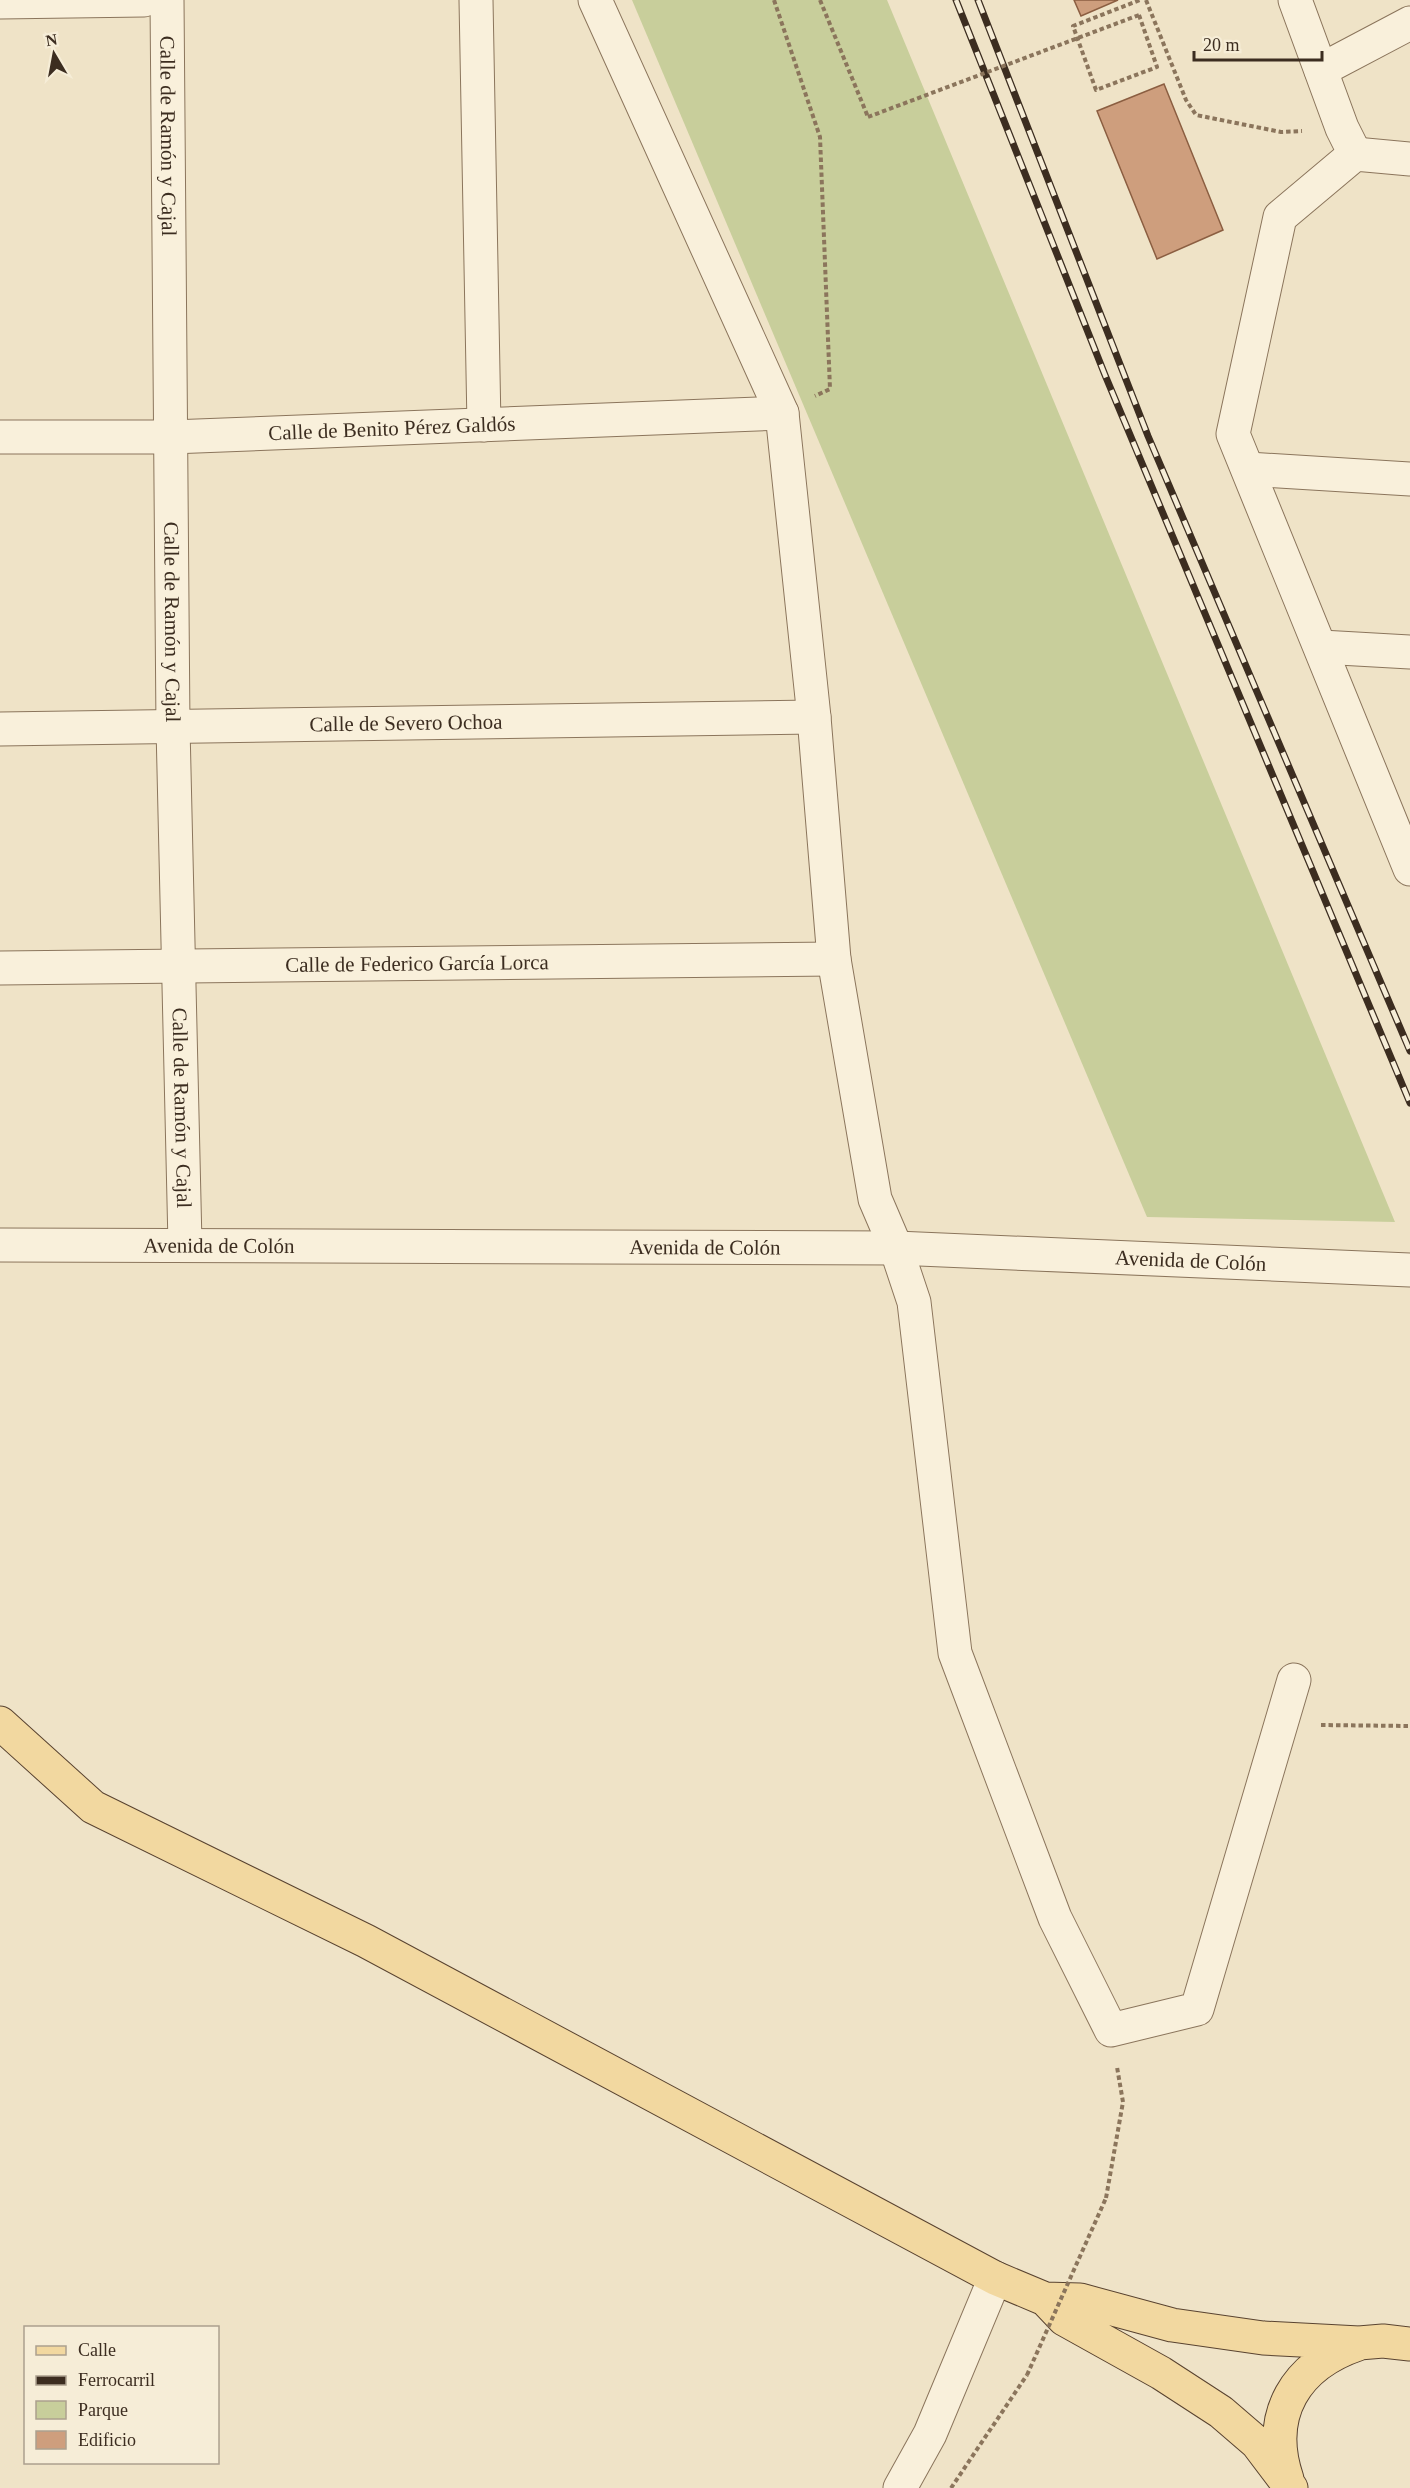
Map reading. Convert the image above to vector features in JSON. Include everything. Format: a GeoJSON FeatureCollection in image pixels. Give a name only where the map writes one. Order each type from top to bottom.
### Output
{"type":"FeatureCollection","features":[{"type":"Feature","properties":{"kind":"main road"},"geometry":{"type":"LineString","coordinates":[[0,1723],[93,1807],[366,1941],[995,2278],[1045,2299],[1080,2300],[1172,2325],[1263,2338],[1359,2343],[1383,2341],[1409,2345]]}},
{"type":"Feature","properties":{"kind":"main road"},"geometry":{"type":"LineString","coordinates":[[1045,2299],[1064,2319],[1161,2373],[1221,2412],[1257,2443],[1290,2487]]}},
{"type":"Feature","properties":{"kind":"main road"},"geometry":{"type":"LineString","coordinates":[[1290,2487],[1281,2461],[1279,2435],[1284,2409],[1296,2386],[1313,2366],[1328,2356],[1359,2343]]}},
{"type":"Feature","properties":{"kind":"street"},"geometry":{"type":"LineString","coordinates":[[0,2],[144,0]]}},
{"type":"Feature","properties":{"kind":"street","name":"Calle de Ramón y Cajal"},"geometry":{"type":"LineString","coordinates":[[167,0],[173,727],[185,1244]]}},
{"type":"Feature","properties":{"kind":"street"},"geometry":{"type":"LineString","coordinates":[[476,0],[484,425]]}},
{"type":"Feature","properties":{"kind":"street"},"geometry":{"type":"LineString","coordinates":[[595,0],[782,413],[814,717],[834,959],[875,1199],[896,1248],[914,1302],[955,1653],[1055,1918],[1111,2030],[1197,2010],[1294,1680]]}},
{"type":"Feature","properties":{"kind":"street"},"geometry":{"type":"LineString","coordinates":[[1294,0],[1348,141]]}},
{"type":"Feature","properties":{"kind":"street"},"geometry":{"type":"LineString","coordinates":[[1321,70],[1410,24]]}},
{"type":"Feature","properties":{"kind":"street"},"geometry":{"type":"LineString","coordinates":[[1348,141],[1410,159]]}},
{"type":"Feature","properties":{"kind":"street"},"geometry":{"type":"LineString","coordinates":[[1348,141],[1280,217],[1233,434],[1410,869]]}},
{"type":"Feature","properties":{"kind":"street","name":"Calle de Benito Pérez Galdós"},"geometry":{"type":"LineString","coordinates":[[0,437],[171,437],[782,413]]}},
{"type":"Feature","properties":{"kind":"street"},"geometry":{"type":"LineString","coordinates":[[1248,469],[1410,479]]}},
{"type":"Feature","properties":{"kind":"street"},"geometry":{"type":"LineString","coordinates":[[1321,647],[1410,652]]}},
{"type":"Feature","properties":{"kind":"street","name":"Calle de Severo Ochoa"},"geometry":{"type":"LineString","coordinates":[[0,729],[814,717]]}},
{"type":"Feature","properties":{"kind":"street","name":"Calle de Federico García Lorca"},"geometry":{"type":"LineString","coordinates":[[0,968],[834,959]]}},
{"type":"Feature","properties":{"kind":"street","name":"Avenida de Colón"},"geometry":{"type":"LineString","coordinates":[[0,1245],[896,1248],[1410,1270]]}},
{"type":"Feature","properties":{"kind":"street"},"geometry":{"type":"LineString","coordinates":[[900,2488],[930,2434],[995,2278]]}},
{"type":"Feature","properties":{"kind":"path"},"geometry":{"type":"LineString","coordinates":[[774,0],[820,136],[830,389],[782,413]]}},
{"type":"Feature","properties":{"kind":"path"},"geometry":{"type":"LineString","coordinates":[[820,0],[868,117],[1074,39],[1085,35],[1096,31],[1106,27],[1139,15],[1157,67],[1096,90],[1080,48],[1077,37],[1073,26],[1140,0]]}},
{"type":"Feature","properties":{"kind":"path"},"geometry":{"type":"LineString","coordinates":[[1146,0],[1186,100],[1196,115],[1281,132],[1348,141]]}},
{"type":"Feature","properties":{"kind":"path"},"geometry":{"type":"LineString","coordinates":[[1280,1724],[1410,1726]]}},
{"type":"Feature","properties":{"kind":"path"},"geometry":{"type":"LineString","coordinates":[[951,2488],[1027,2375],[1106,2198],[1123,2102],[1111,2030]]}},
{"type":"Feature","properties":{"kind":"green space"},"geometry":{"type":"Polygon","coordinates":[[[632,0],[887,0],[1395,1222],[1147,1217],[632,0]]]}},
{"type":"Feature","properties":{"kind":"building"},"geometry":{"type":"Polygon","coordinates":[[[1074,0],[1118,0],[1081,16],[1074,0]]]}},
{"type":"Feature","properties":{"kind":"building"},"geometry":{"type":"Polygon","coordinates":[[[1164,84],[1223,230],[1157,259],[1097,111],[1164,84]]]}},
{"type":"Feature","properties":{"kind":"railway"},"geometry":{"type":"LineString","coordinates":[[956,0],[1105,375],[1410,1103]]}},
{"type":"Feature","properties":{"kind":"railway"},"geometry":{"type":"LineString","coordinates":[[978,0],[1148,436],[1410,1051]]}}]}
